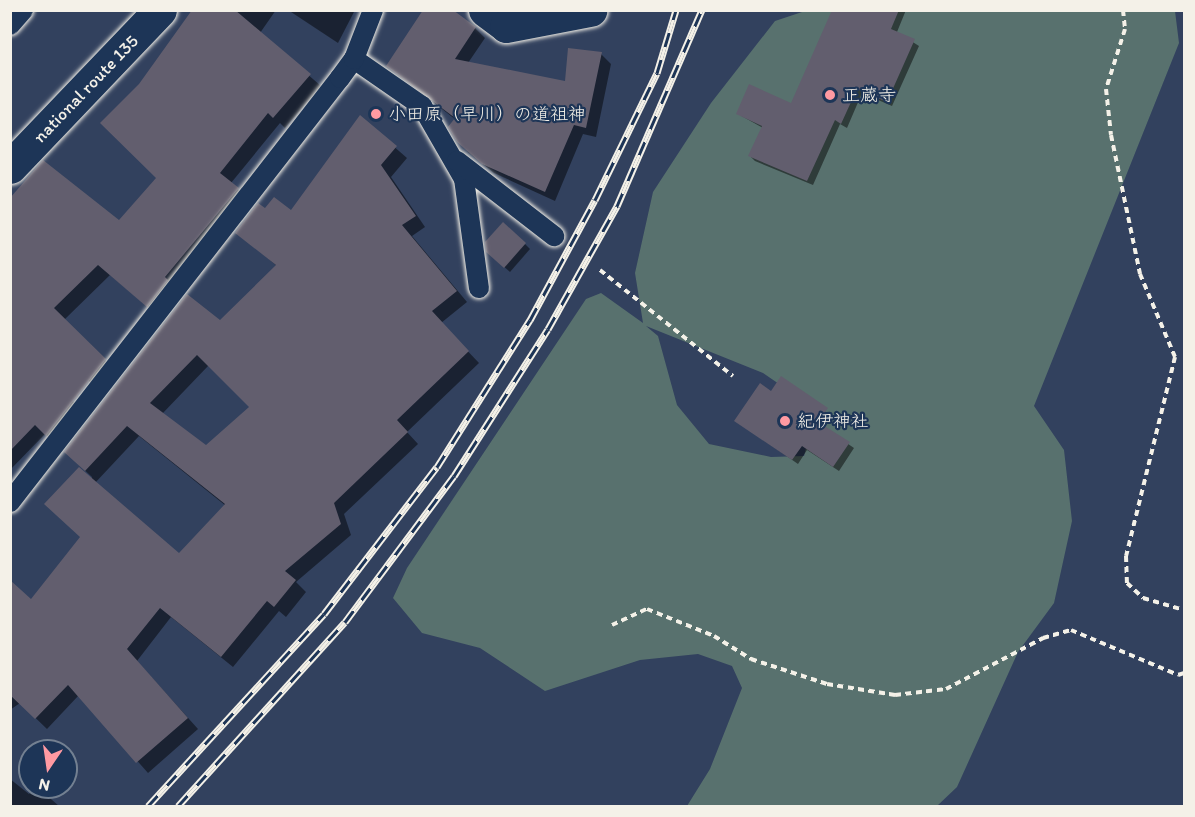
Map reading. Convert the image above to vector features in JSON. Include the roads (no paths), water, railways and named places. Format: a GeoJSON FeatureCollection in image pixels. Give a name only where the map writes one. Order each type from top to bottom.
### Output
{"type":"FeatureCollection","features":[{"type":"Feature","properties":{"kind":"main road","name":"national route 135"},"geometry":{"type":"LineString","coordinates":[[10,167],[160,10]]}},
{"type":"Feature","properties":{"kind":"main road"},"geometry":{"type":"LineString","coordinates":[[485,10],[506,26],[590,10]]}},
{"type":"Feature","properties":{"kind":"lane"},"geometry":{"type":"LineString","coordinates":[[10,25],[23,10]]}},
{"type":"Feature","properties":{"kind":"lane"},"geometry":{"type":"LineString","coordinates":[[10,502],[354,59],[373,10]]}},
{"type":"Feature","properties":{"kind":"lane"},"geometry":{"type":"LineString","coordinates":[[354,59],[422,106],[464,179],[479,288]]}},
{"type":"Feature","properties":{"kind":"lane"},"geometry":{"type":"LineString","coordinates":[[452,158],[554,236]]}},
{"type":"Feature","properties":{"kind":"railway"},"geometry":{"type":"LineString","coordinates":[[148,806],[324,614],[437,467],[530,320],[595,200],[657,73],[676,10]]}},
{"type":"Feature","properties":{"kind":"railway"},"geometry":{"type":"LineString","coordinates":[[178,806],[345,622],[454,476],[548,329],[617,206],[702,10]]}},
{"type":"Feature","properties":{"kind":"place","name":"正蔵寺"},"geometry":{"type":"Point","coordinates":[830,95]}},
{"type":"Feature","properties":{"kind":"place","name":"小田原（早川）の道祖神"},"geometry":{"type":"Point","coordinates":[376,114]}},
{"type":"Feature","properties":{"kind":"place","name":"紀伊神社"},"geometry":{"type":"Point","coordinates":[785,421]}}]}
